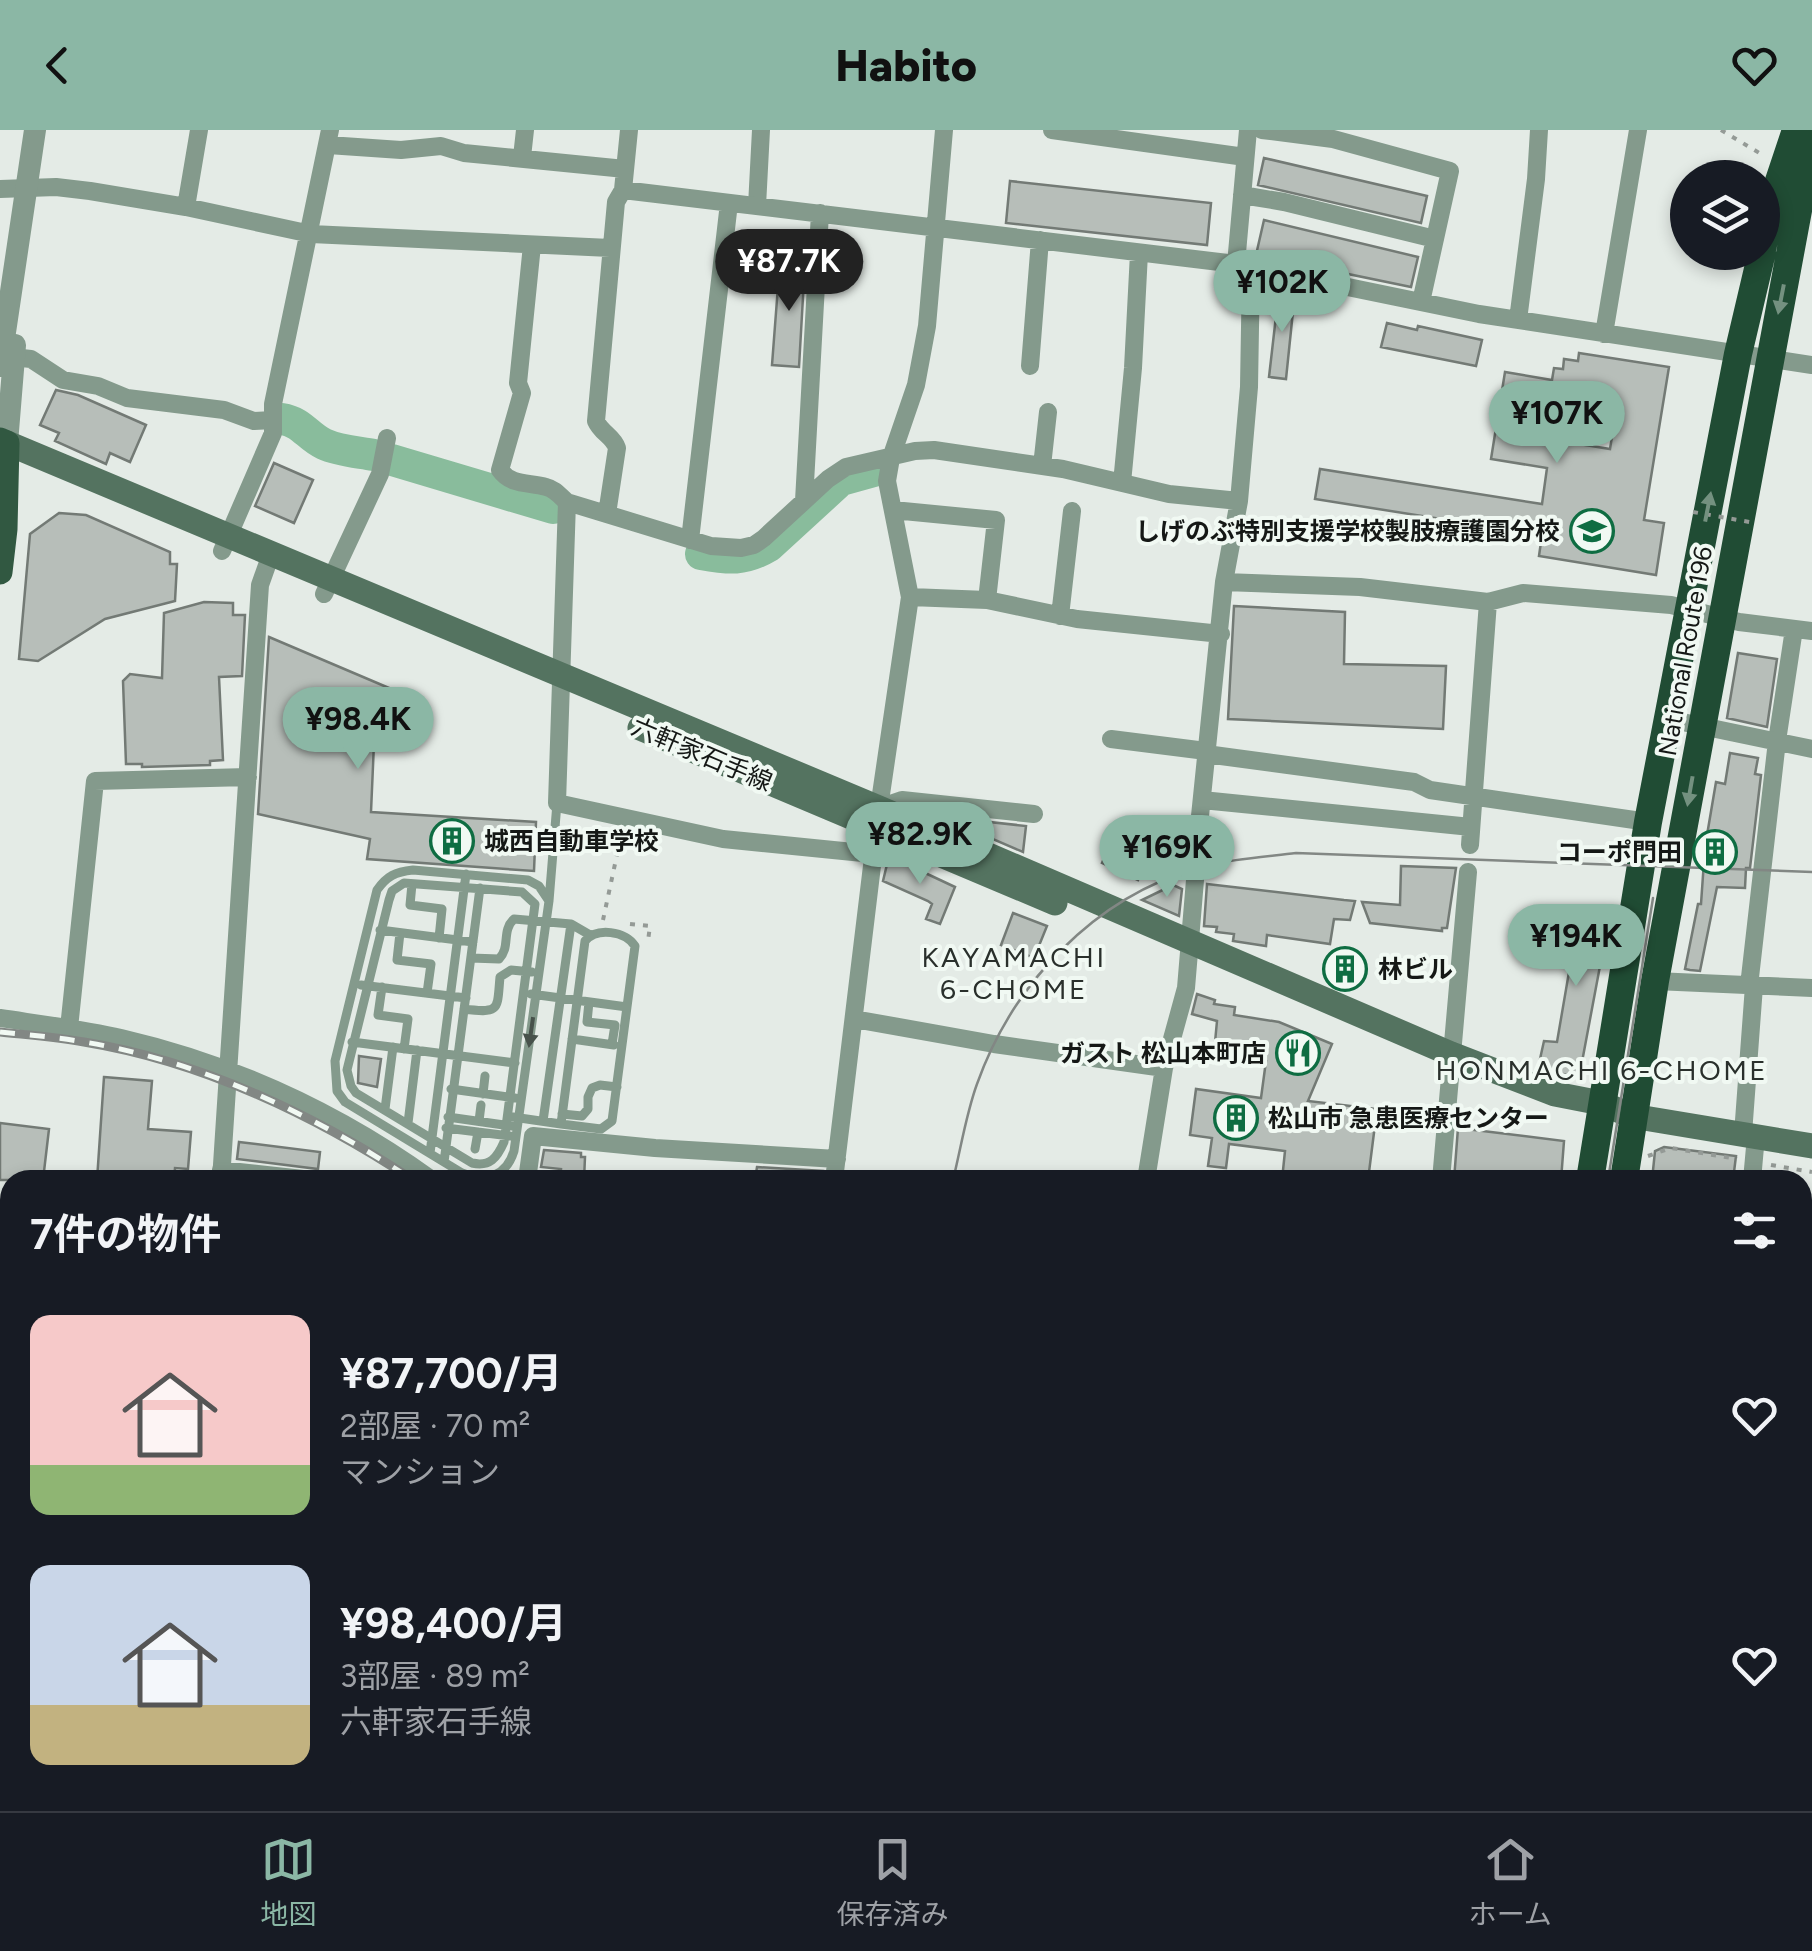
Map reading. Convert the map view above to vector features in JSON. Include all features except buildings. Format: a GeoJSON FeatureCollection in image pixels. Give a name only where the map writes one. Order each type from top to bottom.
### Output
{"type":"FeatureCollection","features":[{"type":"Feature","properties":{"kind":"highway","name":"National Route 196"},"geometry":{"type":"LineString","coordinates":[[1780,221],[1796,194],[1796,130]]}},
{"type":"Feature","properties":{"kind":"highway","name":"National Route 196"},"geometry":{"type":"LineString","coordinates":[[1625,1170],[1655,981],[1796,194],[1812,135]]}},
{"type":"Feature","properties":{"kind":"highway","name":"National Route 196"},"geometry":{"type":"LineString","coordinates":[[1591,1170],[1648,822],[1758,270]]}},
{"type":"Feature","properties":{"kind":"main road","name":"六軒家石手線"},"geometry":{"type":"LineString","coordinates":[[3,449],[562,685],[876,830],[1190,951],[1450,1062],[1550,1110],[1632,1116],[1751,1153],[1812,1146]]}},
{"type":"Feature","properties":{"kind":"main road"},"geometry":{"type":"LineString","coordinates":[[0,572],[6,529],[3,449]]}},
{"type":"Feature","properties":{"kind":"street"},"geometry":{"type":"LineString","coordinates":[[3,449],[5,360],[26,252],[35,130]]}},
{"type":"Feature","properties":{"kind":"street"},"geometry":{"type":"LineString","coordinates":[[186,207],[199,130]]}},
{"type":"Feature","properties":{"kind":"street"},"geometry":{"type":"LineString","coordinates":[[522,157],[525,130]]}},
{"type":"Feature","properties":{"kind":"street"},"geometry":{"type":"LineString","coordinates":[[607,514],[617,448],[596,421],[610,248],[616,202],[624,190],[629,130]]}},
{"type":"Feature","properties":{"kind":"street"},"geometry":{"type":"LineString","coordinates":[[757,206],[761,130]]}},
{"type":"Feature","properties":{"kind":"street"},"geometry":{"type":"LineString","coordinates":[[835,1170],[876,830],[910,598],[887,481],[916,385],[927,326],[944,130]]}},
{"type":"Feature","properties":{"kind":"street"},"geometry":{"type":"LineString","coordinates":[[1052,130],[1246,157]]}},
{"type":"Feature","properties":{"kind":"street"},"geometry":{"type":"LineString","coordinates":[[1196,855],[1249,387],[1242,195],[1248,130]]}},
{"type":"Feature","properties":{"kind":"street"},"geometry":{"type":"LineString","coordinates":[[1262,130],[1333,139],[1450,171],[1421,302]]}},
{"type":"Feature","properties":{"kind":"street"},"geometry":{"type":"LineString","coordinates":[[1518,320],[1539,130]]}},
{"type":"Feature","properties":{"kind":"street"},"geometry":{"type":"LineString","coordinates":[[1604,334],[1638,130]]}},
{"type":"Feature","properties":{"kind":"street"},"geometry":{"type":"LineString","coordinates":[[1780,130],[1796,194]]}},
{"type":"Feature","properties":{"kind":"street"},"geometry":{"type":"LineString","coordinates":[[225,543],[273,433],[276,386],[329,137],[400,150],[442,138],[464,152],[625,169]]}},
{"type":"Feature","properties":{"kind":"street"},"geometry":{"type":"LineString","coordinates":[[0,189],[27,198],[56,187],[186,207],[311,234],[610,248]]}},
{"type":"Feature","properties":{"kind":"street"},"geometry":{"type":"LineString","coordinates":[[624,190],[1243,266],[1518,320],[1812,365]]}},
{"type":"Feature","properties":{"kind":"street"},"geometry":{"type":"LineString","coordinates":[[1242,195],[1435,239]]}},
{"type":"Feature","properties":{"kind":"street"},"geometry":{"type":"LineString","coordinates":[[690,540],[729,202]]}},
{"type":"Feature","properties":{"kind":"street"},"geometry":{"type":"LineString","coordinates":[[804,501],[820,214]]}},
{"type":"Feature","properties":{"kind":"street"},"geometry":{"type":"LineString","coordinates":[[1030,366],[1040,240]]}},
{"type":"Feature","properties":{"kind":"street"},"geometry":{"type":"LineString","coordinates":[[532,244],[518,383],[522,392],[500,470],[516,482],[551,488],[566,502],[728,549],[754,545],[846,467],[934,450],[1042,466],[1169,494],[1239,501]]}},
{"type":"Feature","properties":{"kind":"street"},"geometry":{"type":"LineString","coordinates":[[1122,483],[1139,252]]}},
{"type":"Feature","properties":{"kind":"street"},"geometry":{"type":"LineString","coordinates":[[5,360],[31,360],[63,380],[98,386],[127,398],[224,410],[254,422],[273,420]]}},
{"type":"Feature","properties":{"kind":"street"},"geometry":{"type":"LineString","coordinates":[[1042,466],[1048,412]]}},
{"type":"Feature","properties":{"kind":"street"},"geometry":{"type":"LineString","coordinates":[[328,587],[380,474],[388,438]]}},
{"type":"Feature","properties":{"kind":"street"},"geometry":{"type":"LineString","coordinates":[[566,502],[557,803],[723,838],[876,830],[902,800],[1034,814]]}},
{"type":"Feature","properties":{"kind":"street"},"geometry":{"type":"LineString","coordinates":[[893,510],[996,520],[987,600]]}},
{"type":"Feature","properties":{"kind":"street"},"geometry":{"type":"LineString","coordinates":[[1060,616],[1072,511]]}},
{"type":"Feature","properties":{"kind":"street"},"geometry":{"type":"LineString","coordinates":[[221,1170],[260,586],[268,561]]}},
{"type":"Feature","properties":{"kind":"street"},"geometry":{"type":"LineString","coordinates":[[1224,582],[1360,587],[1488,602],[1523,593],[1688,610],[1803,630],[1777,741],[1752,986],[1751,1153]]}},
{"type":"Feature","properties":{"kind":"street"},"geometry":{"type":"LineString","coordinates":[[910,598],[987,600],[1060,616],[1221,634]]}},
{"type":"Feature","properties":{"kind":"street"},"geometry":{"type":"LineString","coordinates":[[1202,800],[1470,836],[1488,602]]}},
{"type":"Feature","properties":{"kind":"street"},"geometry":{"type":"LineString","coordinates":[[1668,720],[1812,749]]}},
{"type":"Feature","properties":{"kind":"street"},"geometry":{"type":"LineString","coordinates":[[1111,739],[1414,782],[1430,790],[1648,822]]}},
{"type":"Feature","properties":{"kind":"street"},"geometry":{"type":"LineString","coordinates":[[69,1028],[95,781],[248,777]]}},
{"type":"Feature","properties":{"kind":"street"},"geometry":{"type":"LineString","coordinates":[[1442,1170],[1468,872]]}},
{"type":"Feature","properties":{"kind":"street"},"geometry":{"type":"LineString","coordinates":[[1148,1170],[1164,1068],[1186,988],[1195,880]]}},
{"type":"Feature","properties":{"kind":"street"},"geometry":{"type":"LineString","coordinates":[[1655,981],[1812,988]]}},
{"type":"Feature","properties":{"kind":"street"},"geometry":{"type":"LineString","coordinates":[[0,1018],[121,1038],[227,1071],[350,1126],[417,1170]]}},
{"type":"Feature","properties":{"kind":"street"},"geometry":{"type":"LineString","coordinates":[[854,1019],[1164,1068]]}},
{"type":"Feature","properties":{"kind":"street"},"geometry":{"type":"LineString","coordinates":[[528,1170],[533,1136],[836,1159]]}},
{"type":"Feature","properties":{"kind":"lane"},"geometry":{"type":"LineString","coordinates":[[433,1126],[446,1146],[472,1163],[486,1164],[500,1152],[512,1126],[522,1099],[549,900],[557,803]]}},
{"type":"Feature","properties":{"kind":"lane"},"geometry":{"type":"LineString","coordinates":[[460,1170],[345,1102],[337,1091],[334,1077],[340,1040],[377,890],[385,878],[412,870],[528,880],[539,886],[549,900]]}},
{"type":"Feature","properties":{"kind":"lane"},"geometry":{"type":"LineString","coordinates":[[430,1153],[466,874]]}},
{"type":"Feature","properties":{"kind":"lane"},"geometry":{"type":"LineString","coordinates":[[444,1162],[482,876]]}},
{"type":"Feature","properties":{"kind":"lane"},"geometry":{"type":"LineString","coordinates":[[412,884],[410,905],[442,910],[438,938]]}},
{"type":"Feature","properties":{"kind":"lane"},"geometry":{"type":"LineString","coordinates":[[503,1170],[510,1164],[512,1126],[510,1097],[534,904],[522,892],[412,884],[392,891],[348,1070],[351,1086],[408,1122],[478,1127],[512,1126],[582,1116],[588,1109],[592,1088],[617,1087]]}},
{"type":"Feature","properties":{"kind":"lane"},"geometry":{"type":"LineString","coordinates":[[471,958],[499,959],[506,948],[506,929],[514,918],[571,924],[590,935]]}},
{"type":"Feature","properties":{"kind":"lane"},"geometry":{"type":"LineString","coordinates":[[544,1122],[571,924]]}},
{"type":"Feature","properties":{"kind":"lane"},"geometry":{"type":"LineString","coordinates":[[368,929],[473,942]]}},
{"type":"Feature","properties":{"kind":"lane"},"geometry":{"type":"LineString","coordinates":[[561,1119],[585,941],[601,932],[632,940],[635,946],[627,1007],[617,1045]]}},
{"type":"Feature","properties":{"kind":"lane"},"geometry":{"type":"LineString","coordinates":[[400,933],[397,960],[431,964],[427,993]]}},
{"type":"Feature","properties":{"kind":"lane"},"geometry":{"type":"LineString","coordinates":[[354,984],[450,996],[488,1012],[500,1000],[500,976],[511,970],[539,973]]}},
{"type":"Feature","properties":{"kind":"lane"},"geometry":{"type":"LineString","coordinates":[[382,987],[378,1015],[408,1019],[404,1049]]}},
{"type":"Feature","properties":{"kind":"lane"},"geometry":{"type":"LineString","coordinates":[[524,994],[627,1007]]}},
{"type":"Feature","properties":{"kind":"lane"},"geometry":{"type":"LineString","coordinates":[[561,1119],[600,1130],[612,1121],[617,1087],[614,1025],[587,1022],[590,1002]]}},
{"type":"Feature","properties":{"kind":"lane"},"geometry":{"type":"LineString","coordinates":[[572,1039],[617,1045]]}},
{"type":"Feature","properties":{"kind":"lane"},"geometry":{"type":"LineString","coordinates":[[340,1040],[526,1065]]}},
{"type":"Feature","properties":{"kind":"lane"},"geometry":{"type":"LineString","coordinates":[[385,1109],[392,1048]]}},
{"type":"Feature","properties":{"kind":"lane"},"geometry":{"type":"LineString","coordinates":[[408,1122],[417,1050]]}},
{"type":"Feature","properties":{"kind":"lane"},"geometry":{"type":"LineString","coordinates":[[475,1149],[485,1076]]}},
{"type":"Feature","properties":{"kind":"lane"},"geometry":{"type":"LineString","coordinates":[[438,1088],[482,1099],[522,1099]]}},
{"type":"Feature","properties":{"kind":"path"},"geometry":{"type":"LineString","coordinates":[[1721,130],[1761,154]]}},
{"type":"Feature","properties":{"kind":"path"},"geometry":{"type":"LineString","coordinates":[[1693,512],[1755,522]]}},
{"type":"Feature","properties":{"kind":"path"},"geometry":{"type":"LineString","coordinates":[[1645,1157],[1671,1148],[1751,1153],[1806,1170]]}},
{"type":"Feature","properties":{"kind":"waterway"},"geometry":{"type":"LineString","coordinates":[[282,419],[330,446],[374,455]]}},
{"type":"Feature","properties":{"kind":"waterway"},"geometry":{"type":"LineString","coordinates":[[392,460],[553,508]]}},
{"type":"Feature","properties":{"kind":"waterway"},"geometry":{"type":"LineString","coordinates":[[701,554],[736,558],[760,551],[841,480],[877,470]]}},
{"type":"Feature","properties":{"kind":"tram line"},"geometry":{"type":"LineString","coordinates":[[955,1170],[977,1084],[1012,1012],[1062,949],[1092,922],[1160,881],[1210,865],[1296,853],[1812,872]]}},
{"type":"Feature","properties":{"kind":"tram line"},"geometry":{"type":"LineString","coordinates":[[1610,1170],[1653,898]]}},
{"type":"Feature","properties":{"kind":"railway"},"geometry":{"type":"LineString","coordinates":[[0,1032],[74,1040],[171,1062],[297,1113],[398,1170]]}},
{"type":"Feature","properties":{"kind":"place","name":"しげのぶ特別支援学校製肢療護園分校"},"geometry":{"type":"Point","coordinates":[1592,531]}},
{"type":"Feature","properties":{"kind":"place","name":"城西自動車学校"},"geometry":{"type":"Point","coordinates":[452,841]}},
{"type":"Feature","properties":{"kind":"place","name":"コーポ門田"},"geometry":{"type":"Point","coordinates":[1715,852]}},
{"type":"Feature","properties":{"kind":"place","name":"林ビル"},"geometry":{"type":"Point","coordinates":[1345,969]}},
{"type":"Feature","properties":{"kind":"place","name":"ガスト 松山本町店"},"geometry":{"type":"Point","coordinates":[1298,1053]}},
{"type":"Feature","properties":{"kind":"place","name":"松山市 急患医療センター"},"geometry":{"type":"Point","coordinates":[1236,1118]}},
{"type":"Feature","properties":{"kind":"district","name":"KAYAMACHI 6-CHOME"},"geometry":{"type":"Point","coordinates":[1014,973]}},
{"type":"Feature","properties":{"kind":"district","name":"HONMACHI 6-CHOME"},"geometry":{"type":"Point","coordinates":[1602,1070]}}]}
